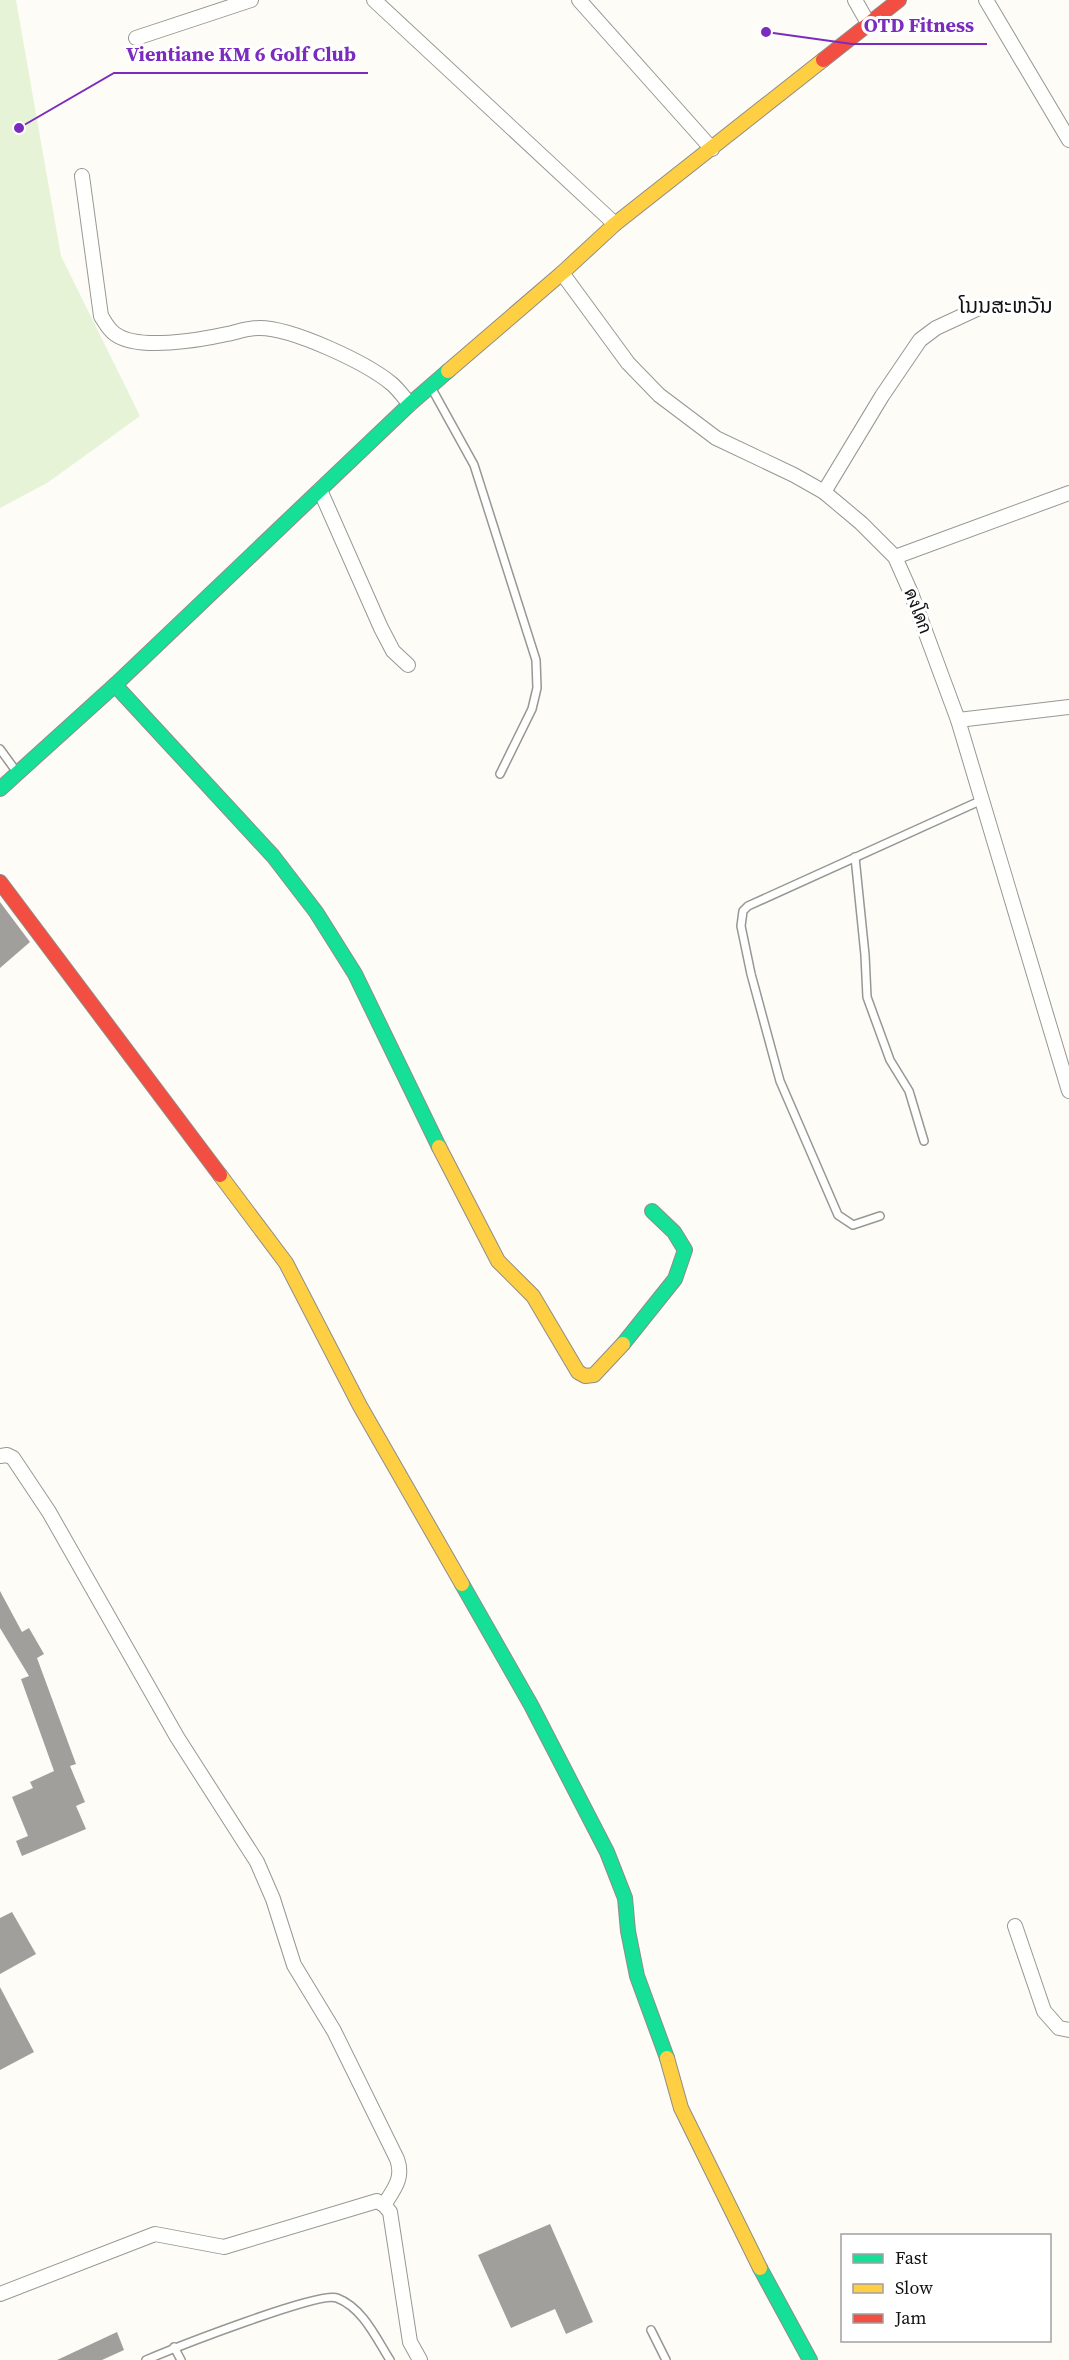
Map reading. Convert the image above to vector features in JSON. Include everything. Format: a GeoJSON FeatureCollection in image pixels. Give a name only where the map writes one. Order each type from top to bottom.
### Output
{"type":"FeatureCollection","features":[{"type":"Feature","properties":{"kind":"street"},"geometry":{"type":"LineString","coordinates":[[136,38],[251,0]]}},
{"type":"Feature","properties":{"kind":"street"},"geometry":{"type":"LineString","coordinates":[[374,0],[615,224]]}},
{"type":"Feature","properties":{"kind":"street"},"geometry":{"type":"LineString","coordinates":[[579,0],[712,149]]}},
{"type":"Feature","properties":{"kind":"street"},"geometry":{"type":"LineString","coordinates":[[855,0],[868,23]]}},
{"type":"Feature","properties":{"kind":"street"},"geometry":{"type":"LineString","coordinates":[[0,789],[115,685],[410,404],[562,273],[615,224],[899,0]]}},
{"type":"Feature","properties":{"kind":"street"},"geometry":{"type":"LineString","coordinates":[[986,0],[1069,140]]}},
{"type":"Feature","properties":{"kind":"street"},"geometry":{"type":"LineString","coordinates":[[82,176],[101,316],[107,327],[116,335],[133,341],[157,342],[200,339],[258,327],[284,332],[333,351],[370,369],[392,384],[410,404]]}},
{"type":"Feature","properties":{"kind":"street","name":"ดงโดก"},"geometry":{"type":"LineString","coordinates":[[562,273],[628,363],[659,395],[716,438],[824,492],[861,523],[895,557],[911,593],[958,720],[1069,1091]]}},
{"type":"Feature","properties":{"kind":"street"},"geometry":{"type":"LineString","coordinates":[[824,492],[882,396],[920,340],[936,328],[977,309]]}},
{"type":"Feature","properties":{"kind":"street"},"geometry":{"type":"LineString","coordinates":[[320,490],[381,628],[393,651],[408,665]]}},
{"type":"Feature","properties":{"kind":"street"},"geometry":{"type":"LineString","coordinates":[[895,557],[1069,493]]}},
{"type":"Feature","properties":{"kind":"street"},"geometry":{"type":"LineString","coordinates":[[115,685],[273,856],[316,912],[355,974],[418,1107],[498,1261],[533,1296],[578,1372],[585,1376],[594,1375],[613,1357],[675,1279],[685,1250],[674,1232],[652,1211]]}},
{"type":"Feature","properties":{"kind":"street"},"geometry":{"type":"LineString","coordinates":[[958,720],[1069,707]]}},
{"type":"Feature","properties":{"kind":"street"},"geometry":{"type":"LineString","coordinates":[[0,882],[286,1263],[360,1406],[531,1705],[607,1852],[625,1898],[628,1931],[637,1976],[666,2056],[681,2108],[747,2244],[810,2360]]}},
{"type":"Feature","properties":{"kind":"street"},"geometry":{"type":"LineString","coordinates":[[0,1456],[7,1455],[13,1458],[49,1512],[177,1737],[257,1862],[273,1899],[294,1965],[334,2031],[401,2169],[400,2178],[384,2205]]}},
{"type":"Feature","properties":{"kind":"street"},"geometry":{"type":"LineString","coordinates":[[1015,1926],[1044,2011],[1059,2028],[1069,2031]]}},
{"type":"Feature","properties":{"kind":"street"},"geometry":{"type":"LineString","coordinates":[[0,2294],[155,2234],[224,2247],[376,2201],[390,2212],[410,2342],[420,2360]]}},
{"type":"Feature","properties":{"kind":"lane"},"geometry":{"type":"LineString","coordinates":[[431,387],[474,465],[536,660],[537,688],[532,710],[500,774]]}},
{"type":"Feature","properties":{"kind":"lane"},"geometry":{"type":"LineString","coordinates":[[0,749],[18,773]]}},
{"type":"Feature","properties":{"kind":"lane"},"geometry":{"type":"LineString","coordinates":[[880,1216],[853,1225],[838,1215],[780,1081],[751,974],[741,926],[743,911],[748,906],[982,800]]}},
{"type":"Feature","properties":{"kind":"lane"},"geometry":{"type":"LineString","coordinates":[[855,857],[864,934],[867,997],[890,1060],[909,1091],[924,1141]]}},
{"type":"Feature","properties":{"kind":"lane"},"geometry":{"type":"LineString","coordinates":[[146,2360],[311,2300],[335,2297],[356,2309],[390,2360]]}},
{"type":"Feature","properties":{"kind":"lane"},"geometry":{"type":"LineString","coordinates":[[651,2330],[666,2360]]}},
{"type":"Feature","properties":{"kind":"lane"},"geometry":{"type":"LineString","coordinates":[[174,2348],[181,2360]]}},
{"type":"Feature","properties":{"kind":"green space"},"geometry":{"type":"Polygon","coordinates":[[[0,0],[16,0],[61,256],[140,416],[47,483],[0,508],[0,0]]]}},
{"type":"Feature","properties":{"kind":"building"},"geometry":{"type":"Polygon","coordinates":[[[0,902],[30,942],[0,968],[0,902]]]}},
{"type":"Feature","properties":{"kind":"building"},"geometry":{"type":"Polygon","coordinates":[[[0,1591],[22,1632],[29,1628],[44,1654],[37,1658],[76,1764],[70,1766],[85,1802],[76,1806],[86,1829],[22,1856],[16,1841],[28,1836],[12,1797],[33,1788],[30,1782],[54,1771],[21,1679],[29,1676],[0,1628],[0,1591]]]}},
{"type":"Feature","properties":{"kind":"building"},"geometry":{"type":"Polygon","coordinates":[[[12,1912],[36,1954],[0,1974],[0,1918],[12,1912]]]}},
{"type":"Feature","properties":{"kind":"building"},"geometry":{"type":"Polygon","coordinates":[[[0,1987],[34,2052],[0,2070],[0,1987]]]}},
{"type":"Feature","properties":{"kind":"building"},"geometry":{"type":"Polygon","coordinates":[[[550,2224],[593,2322],[566,2334],[555,2309],[511,2328],[478,2255],[550,2224]]]}},
{"type":"Feature","properties":{"kind":"building"},"geometry":{"type":"Polygon","coordinates":[[[117,2332],[124,2350],[102,2360],[57,2360],[117,2332]]]}},
{"type":"Feature","properties":{"kind":"traffic: fast"},"geometry":{"type":"LineString","coordinates":[[0,789],[115,685],[410,404],[448,371]]}},
{"type":"Feature","properties":{"kind":"traffic: fast"},"geometry":{"type":"LineString","coordinates":[[115,685],[273,856],[316,912],[355,974],[439,1147]]}},
{"type":"Feature","properties":{"kind":"traffic: fast"},"geometry":{"type":"LineString","coordinates":[[623,1344],[675,1279],[685,1250],[674,1232],[652,1211]]}},
{"type":"Feature","properties":{"kind":"traffic: fast"},"geometry":{"type":"LineString","coordinates":[[462,1584],[531,1705],[607,1852],[625,1898],[628,1931],[637,1976],[667,2058]]}},
{"type":"Feature","properties":{"kind":"traffic: fast"},"geometry":{"type":"LineString","coordinates":[[760,2268],[810,2360]]}},
{"type":"Feature","properties":{"kind":"traffic: slow"},"geometry":{"type":"LineString","coordinates":[[448,371],[615,224],[823,60]]}},
{"type":"Feature","properties":{"kind":"traffic: slow"},"geometry":{"type":"LineString","coordinates":[[439,1147],[498,1261],[533,1296],[578,1372],[585,1376],[594,1375],[623,1344]]}},
{"type":"Feature","properties":{"kind":"traffic: slow"},"geometry":{"type":"LineString","coordinates":[[220,1175],[286,1263],[360,1406],[462,1584]]}},
{"type":"Feature","properties":{"kind":"traffic: slow"},"geometry":{"type":"LineString","coordinates":[[667,2058],[681,2108],[760,2268]]}},
{"type":"Feature","properties":{"kind":"traffic: jam"},"geometry":{"type":"LineString","coordinates":[[823,60],[899,0]]}},
{"type":"Feature","properties":{"kind":"traffic: jam"},"geometry":{"type":"LineString","coordinates":[[0,882],[220,1175]]}},
{"type":"Feature","properties":{"kind":"place","name":"OTD Fitness"},"geometry":{"type":"Point","coordinates":[766,32]}},
{"type":"Feature","properties":{"kind":"place","name":"Vientiane KM 6 Golf Club"},"geometry":{"type":"Point","coordinates":[19,128]}},
{"type":"Feature","properties":{"kind":"district","name":"ໂນນສະຫວັນ"},"geometry":{"type":"Point","coordinates":[1006,306]}}]}
